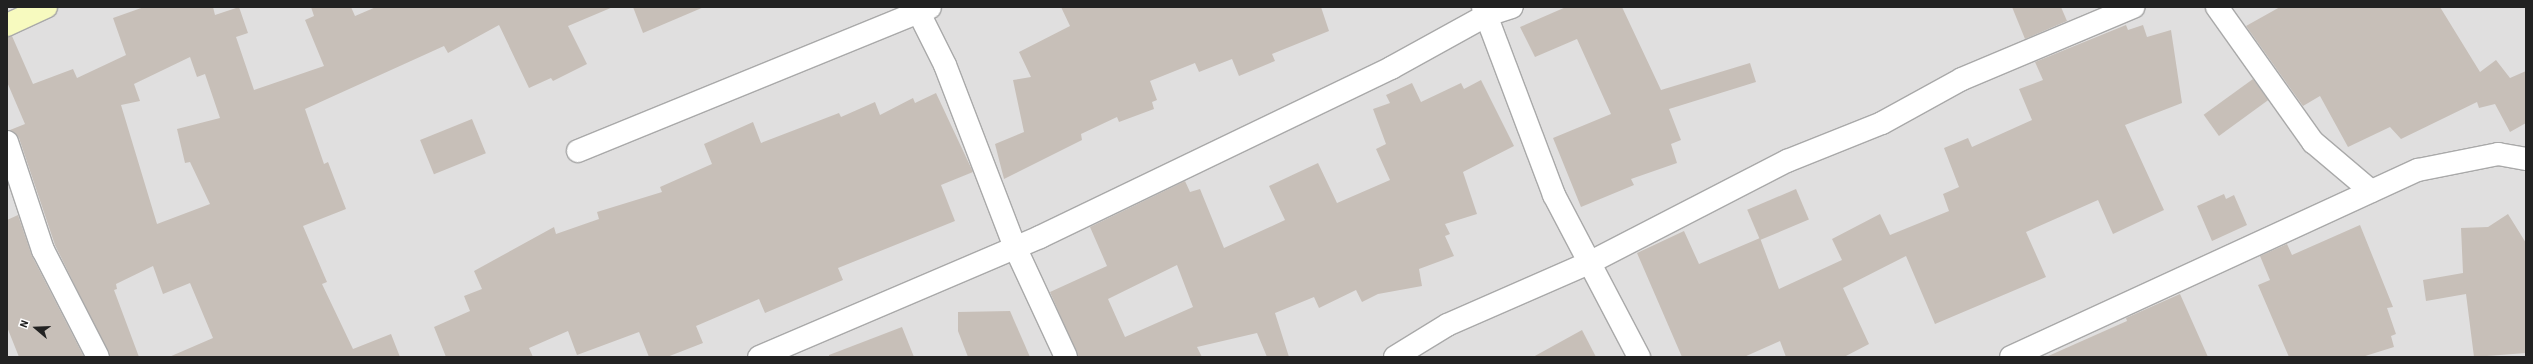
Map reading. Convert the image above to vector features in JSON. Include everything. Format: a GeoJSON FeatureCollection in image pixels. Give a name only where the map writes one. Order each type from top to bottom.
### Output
{"type":"FeatureCollection","features":[{"type":"Feature","properties":{"kind":"street"},"geometry":{"type":"LineString","coordinates":[[7,25],[46,7]]}},
{"type":"Feature","properties":{"kind":"street"},"geometry":{"type":"LineString","coordinates":[[759,357],[1015,247],[1391,68],[1485,11],[1512,7]]}},
{"type":"Feature","properties":{"kind":"street"},"geometry":{"type":"LineString","coordinates":[[1395,357],[1447,325],[1589,263],[1787,161],[1882,123],[1962,79],[2132,7]]}},
{"type":"Feature","properties":{"kind":"street"},"geometry":{"type":"LineString","coordinates":[[2217,7],[2313,142],[2371,191]]}},
{"type":"Feature","properties":{"kind":"street"},"geometry":{"type":"LineString","coordinates":[[578,151],[922,9],[1015,247],[1066,357]]}},
{"type":"Feature","properties":{"kind":"street"},"geometry":{"type":"LineString","coordinates":[[1485,11],[1554,195],[1639,357]]}},
{"type":"Feature","properties":{"kind":"street"},"geometry":{"type":"LineString","coordinates":[[7,142],[42,250],[98,357]]}},
{"type":"Feature","properties":{"kind":"street"},"geometry":{"type":"LineString","coordinates":[[2011,357],[2418,170],[2498,154],[2526,159]]}},
{"type":"Feature","properties":{"kind":"shaded area"},"geometry":{"type":"Polygon","coordinates":[[[7,7],[2526,7],[2526,357],[7,357],[7,7]]]}},
{"type":"Feature","properties":{"kind":"building"},"geometry":{"type":"Polygon","coordinates":[[[144,7],[213,7],[215,15],[239,7],[248,33],[236,37],[254,90],[324,66],[305,20],[314,16],[311,7],[351,7],[355,16],[376,7],[613,7],[568,26],[587,64],[553,81],[551,78],[529,88],[499,25],[448,53],[444,46],[305,109],[324,164],[328,162],[346,209],[303,226],[327,282],[322,284],[353,349],[391,334],[400,357],[169,357],[213,338],[190,283],[163,294],[153,266],[116,284],[117,289],[114,290],[139,357],[110,357],[55,245],[19,138],[10,130],[25,124],[7,82],[7,37],[12,36],[33,84],[73,69],[77,78],[126,55],[113,18],[144,7]],[[190,57],[134,84],[140,101],[121,105],[157,224],[210,204],[190,162],[185,163],[177,129],[220,118],[205,74],[197,77],[190,57]]]}},
{"type":"Feature","properties":{"kind":"building"},"geometry":{"type":"Polygon","coordinates":[[[633,7],[704,7],[643,33],[633,7]]]}},
{"type":"Feature","properties":{"kind":"building"},"geometry":{"type":"Polygon","coordinates":[[[1061,7],[1321,7],[1329,31],[1272,54],[1275,61],[1239,76],[1232,59],[1199,72],[1195,63],[1150,81],[1157,100],[1152,102],[1154,109],[1119,122],[1117,117],[1081,134],[1082,140],[1004,179],[995,144],[1024,132],[1013,80],[1031,77],[1019,52],[1070,26],[1061,7]]]}},
{"type":"Feature","properties":{"kind":"building"},"geometry":{"type":"Polygon","coordinates":[[[1566,7],[1622,7],[1661,90],[1750,63],[1756,82],[1669,109],[1681,140],[1671,144],[1677,163],[1631,179],[1634,185],[1581,207],[1553,138],[1611,114],[1577,39],[1535,57],[1520,27],[1566,7]]]}},
{"type":"Feature","properties":{"kind":"building"},"geometry":{"type":"Polygon","coordinates":[[[2012,7],[2061,7],[2067,21],[2025,39],[2012,7]]]}},
{"type":"Feature","properties":{"kind":"building"},"geometry":{"type":"Polygon","coordinates":[[[2280,7],[2440,7],[2480,72],[2496,60],[2510,78],[2526,71],[2526,123],[2510,132],[2495,104],[2479,108],[2477,102],[2401,139],[2390,127],[2348,147],[2320,96],[2303,106],[2246,26],[2280,7]]]}},
{"type":"Feature","properties":{"kind":"building"},"geometry":{"type":"Polygon","coordinates":[[[2126,25],[2128,30],[2143,25],[2147,37],[2171,30],[2182,103],[2125,125],[2164,210],[2113,234],[2098,200],[2026,232],[2046,277],[1935,324],[1906,256],[1843,288],[1869,344],[1844,357],[1786,357],[1780,341],[1744,357],[1682,357],[1637,253],[1684,231],[1699,264],[1760,238],[1779,289],[1842,260],[1832,239],[1880,214],[1890,235],[1949,211],[1943,194],[1959,187],[1944,148],[1968,138],[1972,147],[2032,120],[2019,89],[2043,80],[2035,62],[2126,25]]]}},
{"type":"Feature","properties":{"kind":"building"},"geometry":{"type":"Polygon","coordinates":[[[2253,79],[2268,100],[2219,136],[2204,115],[2253,79]]]}},
{"type":"Feature","properties":{"kind":"building"},"geometry":{"type":"Polygon","coordinates":[[[1481,80],[1514,146],[1463,172],[1477,214],[1445,224],[1450,234],[1445,236],[1454,256],[1419,269],[1422,286],[1378,294],[1362,302],[1356,290],[1319,308],[1314,297],[1275,313],[1289,357],[1267,357],[1257,333],[1197,347],[1202,357],[1078,357],[1050,292],[1107,266],[1090,227],[1185,181],[1190,192],[1200,189],[1224,248],[1285,220],[1269,186],[1318,163],[1337,203],[1390,180],[1376,149],[1386,144],[1373,109],[1390,103],[1386,95],[1412,83],[1421,102],[1461,83],[1464,89],[1481,80]],[[1177,265],[1108,299],[1125,337],[1193,307],[1177,265]]]}},
{"type":"Feature","properties":{"kind":"building"},"geometry":{"type":"Polygon","coordinates":[[[936,93],[973,172],[941,185],[955,221],[838,268],[843,280],[765,313],[759,299],[696,326],[703,343],[667,357],[649,357],[639,332],[577,355],[568,331],[529,348],[533,357],[446,357],[434,327],[470,311],[464,296],[482,289],[474,271],[554,227],[556,234],[599,219],[597,212],[662,192],[660,187],[712,164],[704,144],[753,122],[761,143],[839,113],[841,117],[875,102],[880,115],[913,98],[915,103],[936,93]]]}},
{"type":"Feature","properties":{"kind":"building"},"geometry":{"type":"Polygon","coordinates":[[[472,119],[486,153],[434,174],[420,140],[472,119]]]}},
{"type":"Feature","properties":{"kind":"building"},"geometry":{"type":"Polygon","coordinates":[[[1796,189],[1809,219],[1760,240],[1747,210],[1796,189]]]}},
{"type":"Feature","properties":{"kind":"building"},"geometry":{"type":"Polygon","coordinates":[[[2224,194],[2226,199],[2234,195],[2247,225],[2212,241],[2197,206],[2224,194]]]}},
{"type":"Feature","properties":{"kind":"building"},"geometry":{"type":"Polygon","coordinates":[[[2508,214],[2526,243],[2526,353],[2474,357],[2466,294],[2426,301],[2423,280],[2463,273],[2461,228],[2488,227],[2508,214]]]}},
{"type":"Feature","properties":{"kind":"building"},"geometry":{"type":"Polygon","coordinates":[[[18,215],[32,256],[84,357],[19,357],[7,327],[7,220],[18,215]]]}},
{"type":"Feature","properties":{"kind":"building"},"geometry":{"type":"Polygon","coordinates":[[[2360,225],[2393,307],[2387,308],[2396,334],[2391,336],[2394,347],[2362,357],[2289,357],[2258,285],[2270,280],[2260,256],[2287,244],[2292,255],[2360,225]]]}},
{"type":"Feature","properties":{"kind":"building"},"geometry":{"type":"Polygon","coordinates":[[[2180,294],[2208,357],[2046,357],[2127,321],[2126,318],[2180,294]]]}},
{"type":"Feature","properties":{"kind":"building"},"geometry":{"type":"Polygon","coordinates":[[[1010,311],[1030,357],[968,357],[958,331],[958,312],[1010,311]]]}},
{"type":"Feature","properties":{"kind":"building"},"geometry":{"type":"Polygon","coordinates":[[[902,327],[914,357],[829,357],[829,355],[902,327]]]}},
{"type":"Feature","properties":{"kind":"building"},"geometry":{"type":"Polygon","coordinates":[[[1582,330],[1596,357],[1533,357],[1582,330]]]}}]}
